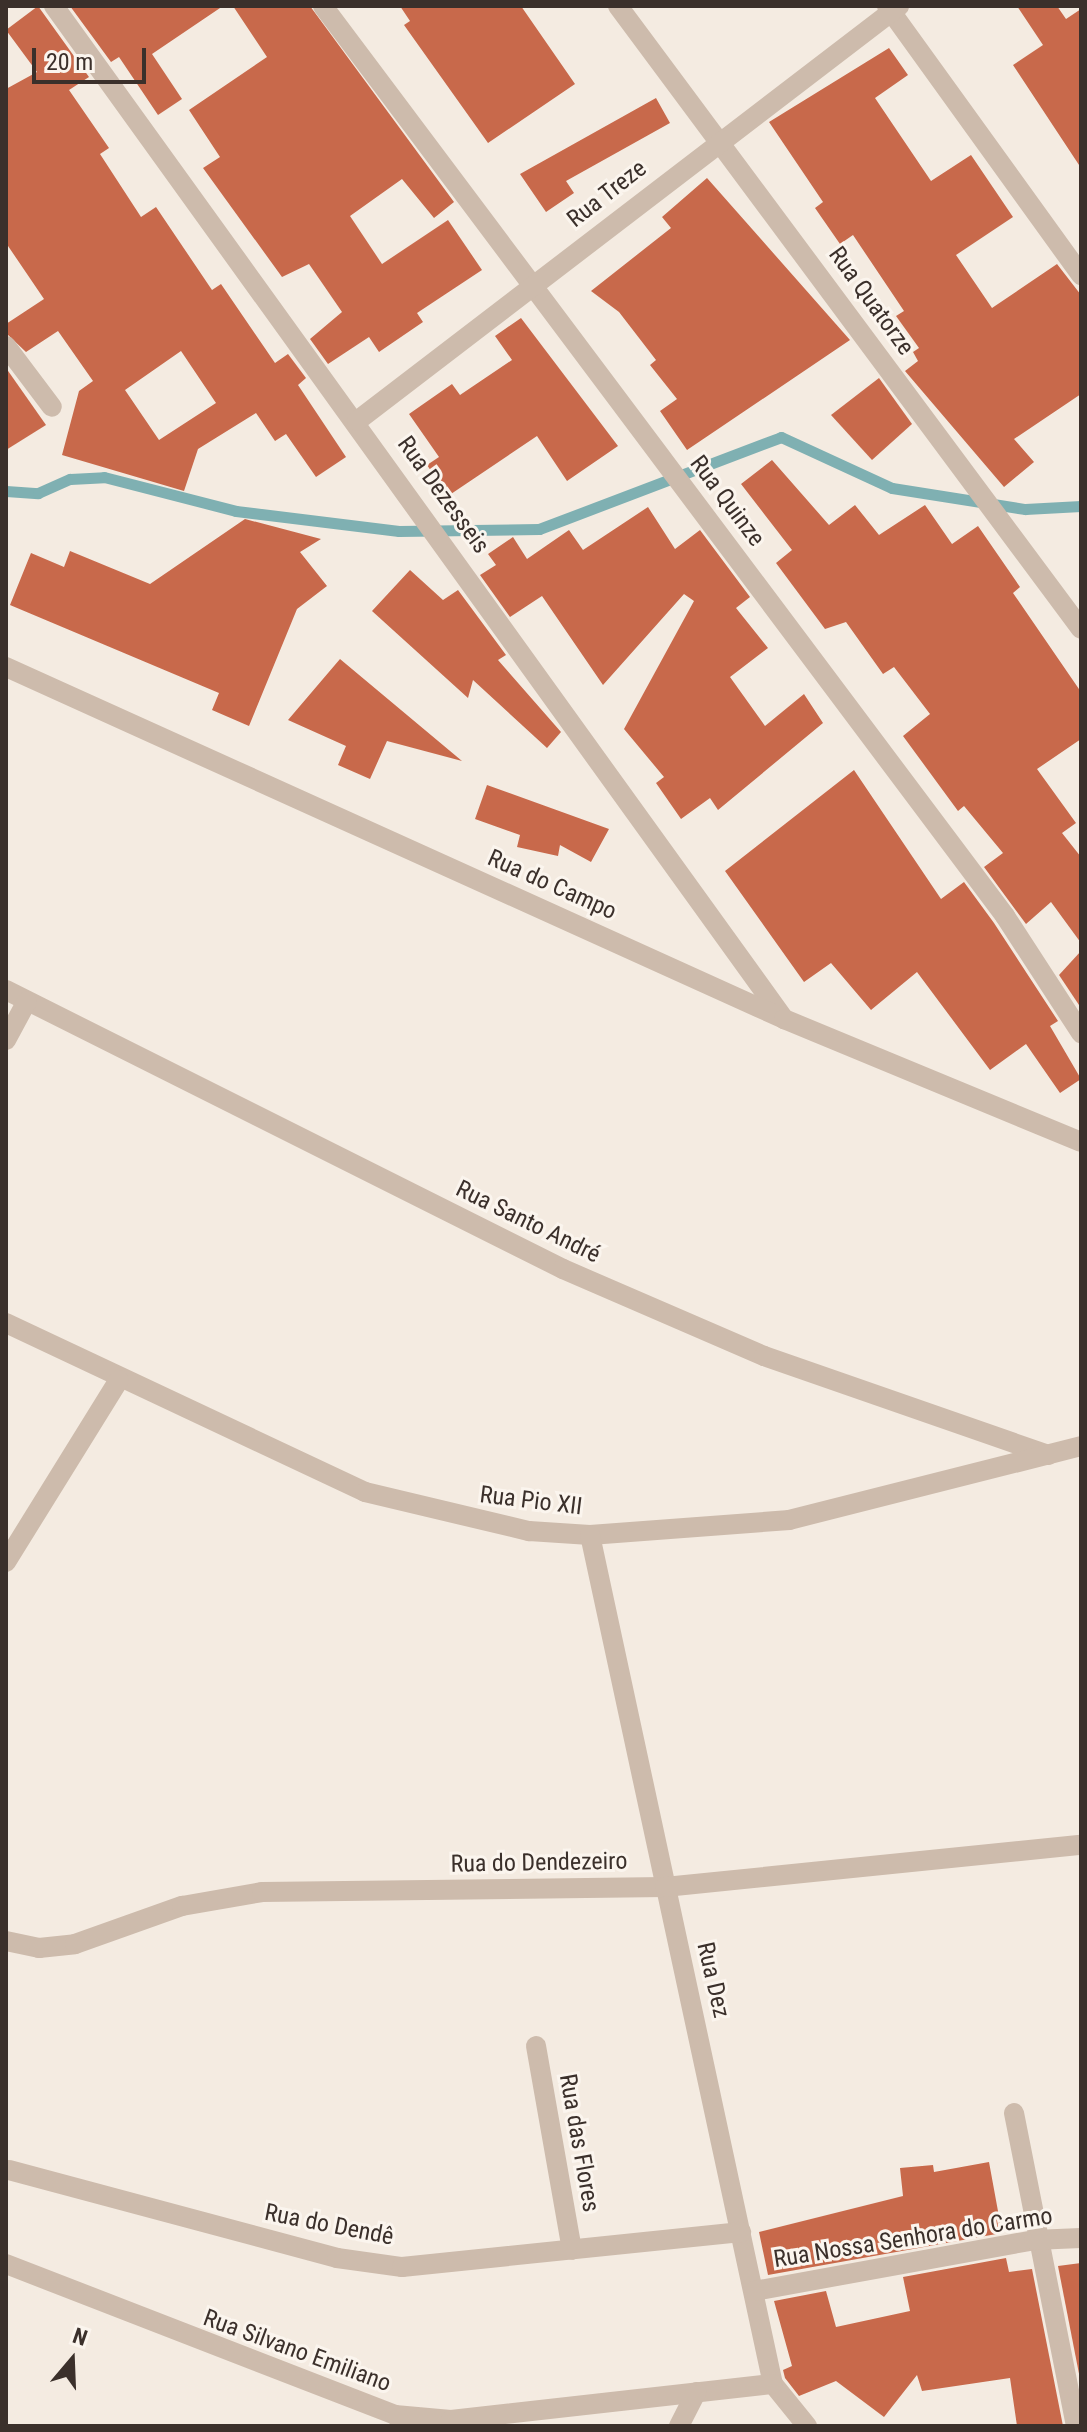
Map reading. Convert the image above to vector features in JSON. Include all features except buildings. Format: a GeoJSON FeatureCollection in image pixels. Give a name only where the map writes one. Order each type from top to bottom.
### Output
{"type":"FeatureCollection","features":[{"type":"Feature","properties":{"kind":"street","name":"Rua Dezesseis"},"geometry":{"type":"LineString","coordinates":[[54,6],[469,575],[784,1019]]}},
{"type":"Feature","properties":{"kind":"street","name":"Rua Quinze"},"geometry":{"type":"LineString","coordinates":[[323,6],[1005,916],[1081,1033]]}},
{"type":"Feature","properties":{"kind":"street","name":"Rua Quatorze"},"geometry":{"type":"LineString","coordinates":[[618,6],[1081,629]]}},
{"type":"Feature","properties":{"kind":"street","name":"Rua Treze"},"geometry":{"type":"LineString","coordinates":[[357,421],[892,8],[1081,275]]}},
{"type":"Feature","properties":{"kind":"street"},"geometry":{"type":"LineString","coordinates":[[6,346],[52,407]]}},
{"type":"Feature","properties":{"kind":"street","name":"Rua do Campo"},"geometry":{"type":"LineString","coordinates":[[6,667],[784,1019],[1081,1142]]}},
{"type":"Feature","properties":{"kind":"street","name":"Rua Santo André"},"geometry":{"type":"LineString","coordinates":[[6,990],[563,1269],[764,1356],[1048,1455]]}},
{"type":"Feature","properties":{"kind":"street"},"geometry":{"type":"LineString","coordinates":[[6,1040],[27,1001]]}},
{"type":"Feature","properties":{"kind":"street","name":"Rua Pio XII"},"geometry":{"type":"LineString","coordinates":[[6,1323],[119,1380],[365,1492],[463,1519],[590,1535],[833,1512],[1081,1446]]}},
{"type":"Feature","properties":{"kind":"street"},"geometry":{"type":"LineString","coordinates":[[6,1562],[119,1380]]}},
{"type":"Feature","properties":{"kind":"street","name":"Rua Dez"},"geometry":{"type":"LineString","coordinates":[[590,1535],[773,2384],[807,2426]]}},
{"type":"Feature","properties":{"kind":"street","name":"Rua do Dendezeiro"},"geometry":{"type":"LineString","coordinates":[[6,1941],[39,1948],[75,1944],[194,1903],[262,1892],[665,1887],[1081,1845]]}},
{"type":"Feature","properties":{"kind":"street","name":"Rua das Flores"},"geometry":{"type":"LineString","coordinates":[[536,2046],[572,2250]]}},
{"type":"Feature","properties":{"kind":"street"},"geometry":{"type":"LineString","coordinates":[[1014,2113],[1034,2240],[1076,2426]]}},
{"type":"Feature","properties":{"kind":"street","name":"Rua do Dendê"},"geometry":{"type":"LineString","coordinates":[[9,2170],[337,2258],[402,2267],[741,2232]]}},
{"type":"Feature","properties":{"kind":"street","name":"Rua Nossa Senhora do Carmo"},"geometry":{"type":"LineString","coordinates":[[754,2291],[1034,2240],[1081,2238]]}},
{"type":"Feature","properties":{"kind":"street","name":"Rua Silvano Emiliano"},"geometry":{"type":"LineString","coordinates":[[6,2264],[395,2415],[451,2420],[773,2384]]}},
{"type":"Feature","properties":{"kind":"street"},"geometry":{"type":"LineString","coordinates":[[679,2426],[696,2392]]}},
{"type":"Feature","properties":{"kind":"waterway"},"geometry":{"type":"LineString","coordinates":[[6,491],[38,493],[70,479],[104,477],[236,511],[399,531],[539,529],[781,437],[892,488],[1025,509],[1081,506]]}}]}
